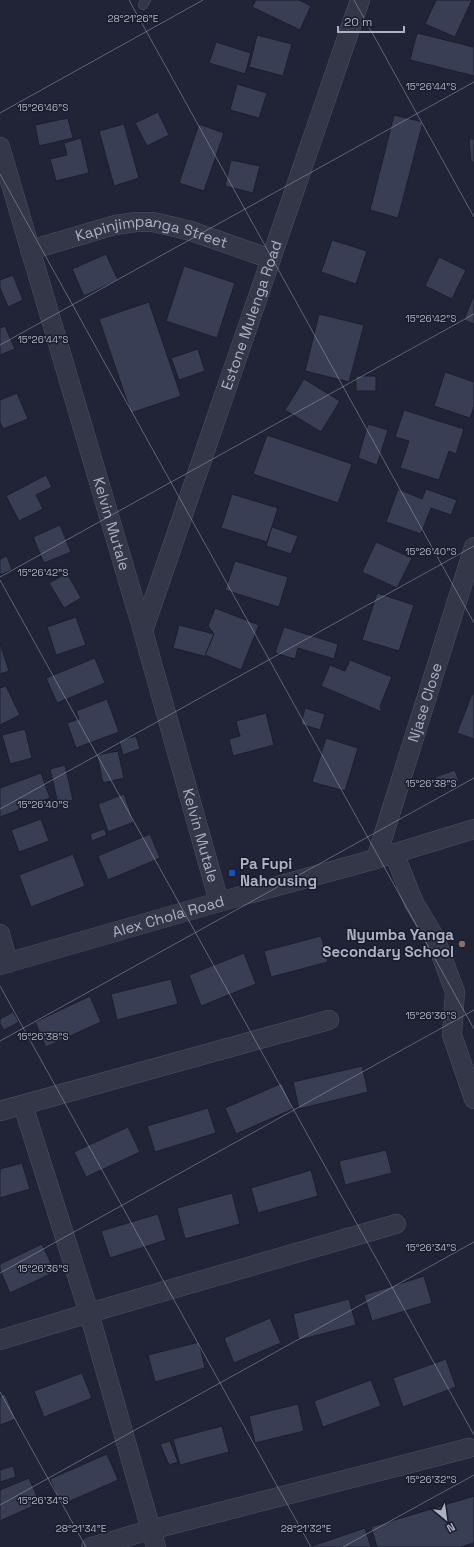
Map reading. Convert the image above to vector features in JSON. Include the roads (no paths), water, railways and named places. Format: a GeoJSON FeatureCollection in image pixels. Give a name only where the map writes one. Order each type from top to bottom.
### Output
{"type":"FeatureCollection","features":[{"type":"Feature","properties":{"kind":"street","name":"Estone Mulenga Road"},"geometry":{"type":"LineString","coordinates":[[143,631],[360,0]]}},
{"type":"Feature","properties":{"kind":"street","name":"Kelvin Mutale"},"geometry":{"type":"LineString","coordinates":[[0,147],[143,631],[219,902]]}},
{"type":"Feature","properties":{"kind":"street","name":"Kapinjimpanga Street"},"geometry":{"type":"LineString","coordinates":[[30,250],[115,225],[136,222],[153,222],[191,231],[271,259]]}},
{"type":"Feature","properties":{"kind":"street","name":"Njase Close"},"geometry":{"type":"LineString","coordinates":[[376,859],[474,546]]}},
{"type":"Feature","properties":{"kind":"street","name":"Alex Chola Road"},"geometry":{"type":"LineString","coordinates":[[4,964],[219,902],[376,859],[474,829]]}},
{"type":"Feature","properties":{"kind":"street"},"geometry":{"type":"LineString","coordinates":[[394,853],[414,903],[435,938],[455,992],[452,1035],[474,1099]]}},
{"type":"Feature","properties":{"kind":"street"},"geometry":{"type":"LineString","coordinates":[[0,934],[4,964]]}},
{"type":"Feature","properties":{"kind":"street"},"geometry":{"type":"LineString","coordinates":[[0,1111],[329,1020]]}},
{"type":"Feature","properties":{"kind":"street"},"geometry":{"type":"LineString","coordinates":[[23,1105],[89,1313],[153,1539]]}},
{"type":"Feature","properties":{"kind":"street"},"geometry":{"type":"LineString","coordinates":[[0,1340],[396,1224]]}},
{"type":"Feature","properties":{"kind":"street"},"geometry":{"type":"LineString","coordinates":[[92,1547],[153,1539],[469,1448]]}},
{"type":"Feature","properties":{"kind":"place","name":"Pa Fupi Nahousing"},"geometry":{"type":"Point","coordinates":[232,873]}},
{"type":"Feature","properties":{"kind":"place","name":"Nyumba Yanga Secondary School"},"geometry":{"type":"Point","coordinates":[462,944]}}]}
